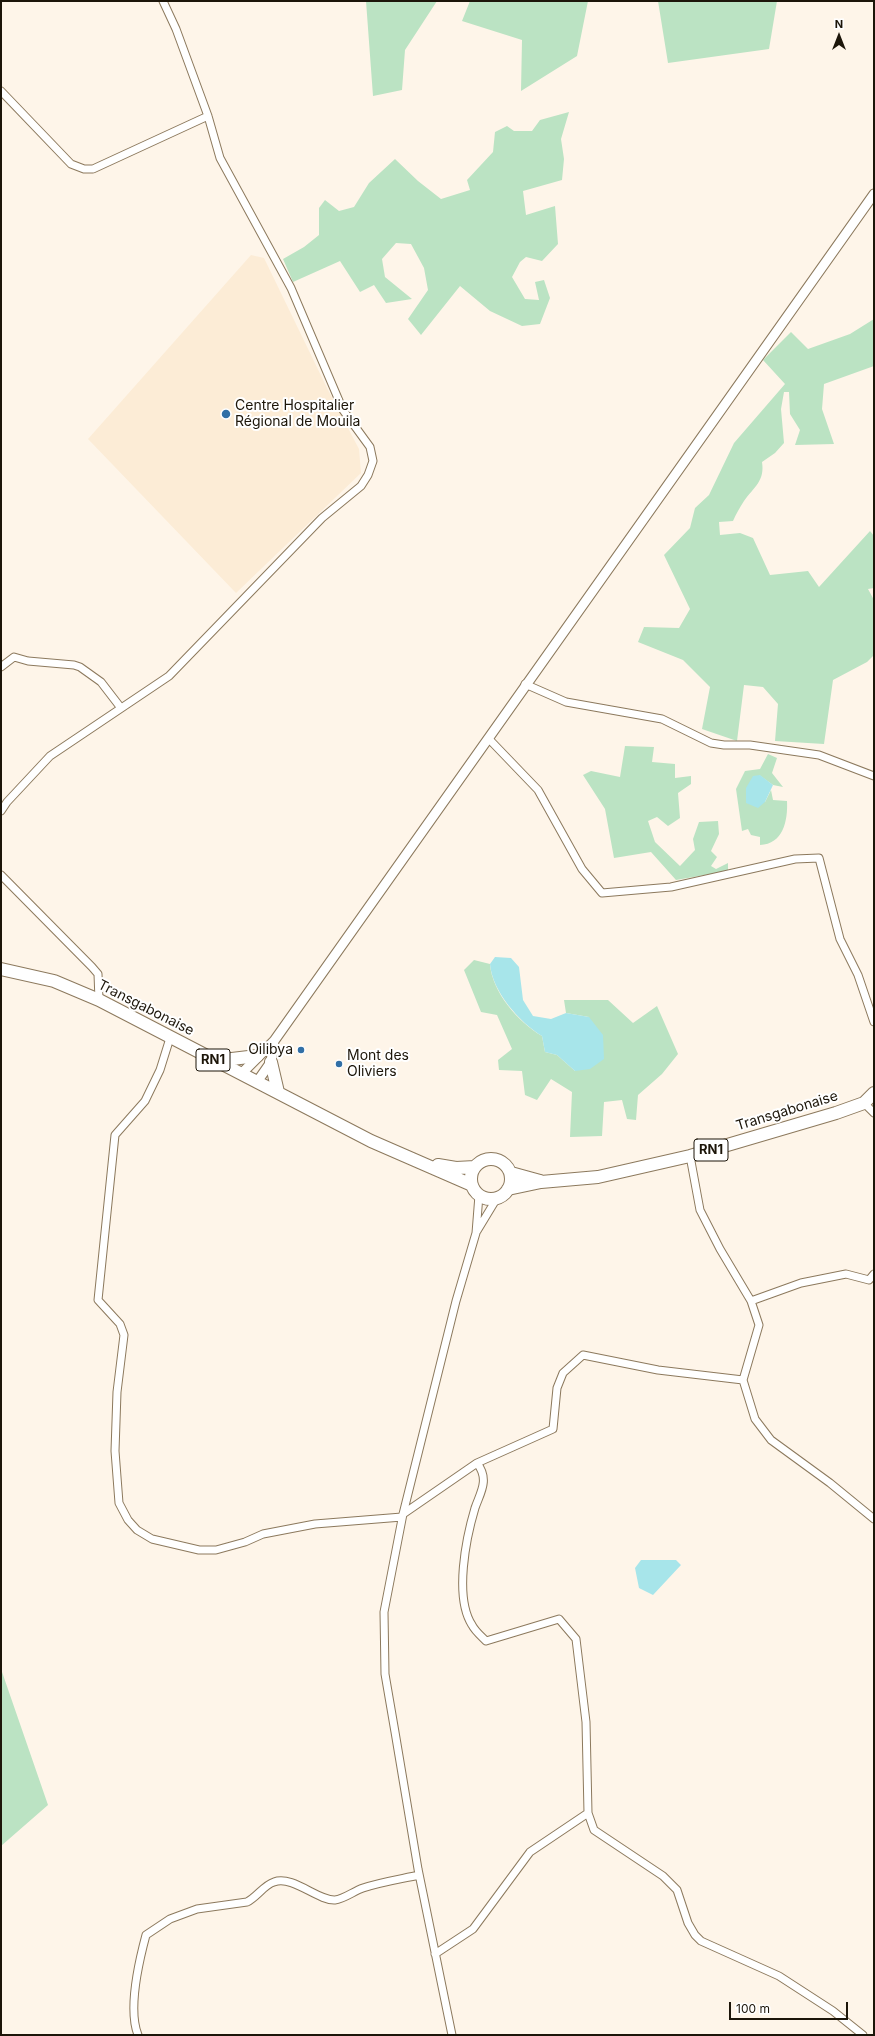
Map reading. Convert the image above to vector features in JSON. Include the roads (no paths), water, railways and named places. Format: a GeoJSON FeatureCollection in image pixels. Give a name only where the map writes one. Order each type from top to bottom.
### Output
{"type":"FeatureCollection","features":[{"type":"Feature","properties":{"kind":"highway","name":"Transgabonaise"},"geometry":{"type":"LineString","coordinates":[[1,969],[54,981],[99,1000],[371,1141],[422,1162],[476,1190]]}},
{"type":"Feature","properties":{"kind":"highway"},"geometry":{"type":"LineString","coordinates":[[215,1061],[257,1056]]}},
{"type":"Feature","properties":{"kind":"highway"},"geometry":{"type":"LineString","coordinates":[[271,1062],[278,1092]]}},
{"type":"Feature","properties":{"kind":"highway","name":"Transgabonaise"},"geometry":{"type":"LineString","coordinates":[[508,1190],[541,1182],[598,1177],[690,1156],[864,1103],[874,1094]]}},
{"type":"Feature","properties":{"kind":"highway"},"geometry":{"type":"LineString","coordinates":[[490,1158],[503,1162],[511,1173],[511,1184],[508,1190],[503,1195],[491,1199],[476,1190],[472,1173],[481,1161],[490,1158]]}},
{"type":"Feature","properties":{"kind":"highway","name":"Transgabonaise"},"geometry":{"type":"LineString","coordinates":[[422,1162],[456,1168],[475,1167]]}},
{"type":"Feature","properties":{"kind":"highway","name":"Transgabonaise"},"geometry":{"type":"LineString","coordinates":[[511,1173],[541,1182]]}},
{"type":"Feature","properties":{"kind":"street"},"geometry":{"type":"LineString","coordinates":[[1,811],[7,802],[50,756],[169,676],[322,518],[361,486],[368,475],[373,460],[370,447],[343,410],[291,288],[220,158],[208,116],[176,28],[163,1]]}},
{"type":"Feature","properties":{"kind":"street"},"geometry":{"type":"LineString","coordinates":[[1,91],[71,164],[84,169],[93,169],[208,116]]}},
{"type":"Feature","properties":{"kind":"street"},"geometry":{"type":"LineString","coordinates":[[242,1074],[257,1056],[274,1041],[489,739],[525,684],[874,197]]}},
{"type":"Feature","properties":{"kind":"street"},"geometry":{"type":"LineString","coordinates":[[1,668],[14,657],[28,661],[74,665],[101,682],[121,708]]}},
{"type":"Feature","properties":{"kind":"street"},"geometry":{"type":"LineString","coordinates":[[525,684],[566,702],[662,719],[711,743],[724,746],[750,745],[819,755],[874,776]]}},
{"type":"Feature","properties":{"kind":"street"},"geometry":{"type":"LineString","coordinates":[[489,739],[538,790],[582,869],[602,893],[671,887],[795,859],[819,858],[840,939],[858,975],[874,1022]]}},
{"type":"Feature","properties":{"kind":"street"},"geometry":{"type":"LineString","coordinates":[[1,875],[98,974],[99,1000]]}},
{"type":"Feature","properties":{"kind":"street"},"geometry":{"type":"LineString","coordinates":[[170,1038],[160,1070],[145,1101],[115,1135],[98,1300],[120,1324],[124,1335],[117,1392],[115,1451],[119,1503],[128,1520],[137,1530],[152,1540],[199,1550],[216,1550],[245,1542],[263,1534],[315,1524],[403,1515],[477,1463],[553,1429],[557,1388],[562,1373],[583,1355],[658,1370],[743,1380]]}},
{"type":"Feature","properties":{"kind":"street"},"geometry":{"type":"LineString","coordinates":[[257,1082],[271,1062],[274,1041]]}},
{"type":"Feature","properties":{"kind":"street"},"geometry":{"type":"LineString","coordinates":[[864,1103],[874,1113]]}},
{"type":"Feature","properties":{"kind":"street"},"geometry":{"type":"LineString","coordinates":[[690,1156],[700,1210],[751,1302],[759,1324],[743,1380],[754,1419],[771,1440],[830,1483],[874,1519]]}},
{"type":"Feature","properties":{"kind":"street"},"geometry":{"type":"LineString","coordinates":[[476,1190],[476,1233]]}},
{"type":"Feature","properties":{"kind":"street"},"geometry":{"type":"LineString","coordinates":[[452,2035],[420,1875],[385,1674],[384,1612],[403,1515],[416,1468],[456,1301],[476,1233],[497,1198]]}},
{"type":"Feature","properties":{"kind":"street"},"geometry":{"type":"LineString","coordinates":[[751,1302],[801,1283],[846,1274],[869,1280],[874,1274]]}},
{"type":"Feature","properties":{"kind":"street"},"geometry":{"type":"LineString","coordinates":[[477,1463],[480,1467],[484,1488],[475,1508],[461,1577],[463,1601],[471,1624],[486,1641],[559,1619],[576,1639],[586,1722],[588,1813],[594,1830],[663,1876],[677,1890],[688,1923],[695,1935],[701,1941],[779,1976],[833,2011],[863,2035]]}},
{"type":"Feature","properties":{"kind":"street"},"geometry":{"type":"LineString","coordinates":[[435,1954],[473,1929],[530,1852],[588,1813]]}},
{"type":"Feature","properties":{"kind":"street"},"geometry":{"type":"LineString","coordinates":[[138,2035],[134,2026],[136,1982],[139,1962],[146,1935],[170,1919],[197,1909],[247,1902],[255,1898],[272,1882],[279,1880],[307,1888],[329,1899],[335,1900],[362,1888],[420,1875]]}},
{"type":"Feature","properties":{"kind":"water"},"geometry":{"type":"Polygon","coordinates":[[[760,775],[773,785],[765,802],[758,808],[746,803],[746,788],[753,776],[760,775]]]}},
{"type":"Feature","properties":{"kind":"water"},"geometry":{"type":"Polygon","coordinates":[[[495,957],[511,958],[519,967],[523,1000],[533,1016],[551,1019],[566,1013],[589,1017],[603,1035],[604,1059],[590,1069],[575,1071],[557,1055],[545,1052],[542,1036],[524,1023],[501,995],[492,974],[490,964],[495,957]]]}},
{"type":"Feature","properties":{"kind":"water"},"geometry":{"type":"Polygon","coordinates":[[[641,1560],[676,1560],[681,1565],[653,1595],[639,1588],[635,1568],[641,1560]]]}},
{"type":"Feature","properties":{"kind":"place","name":"Centre Hospitalier Régional de Mouila"},"geometry":{"type":"Point","coordinates":[226,414]}},
{"type":"Feature","properties":{"kind":"place","name":"Oilibya"},"geometry":{"type":"Point","coordinates":[301,1050]}},
{"type":"Feature","properties":{"kind":"place","name":"Mont des Oliviers"},"geometry":{"type":"Point","coordinates":[339,1064]}}]}
